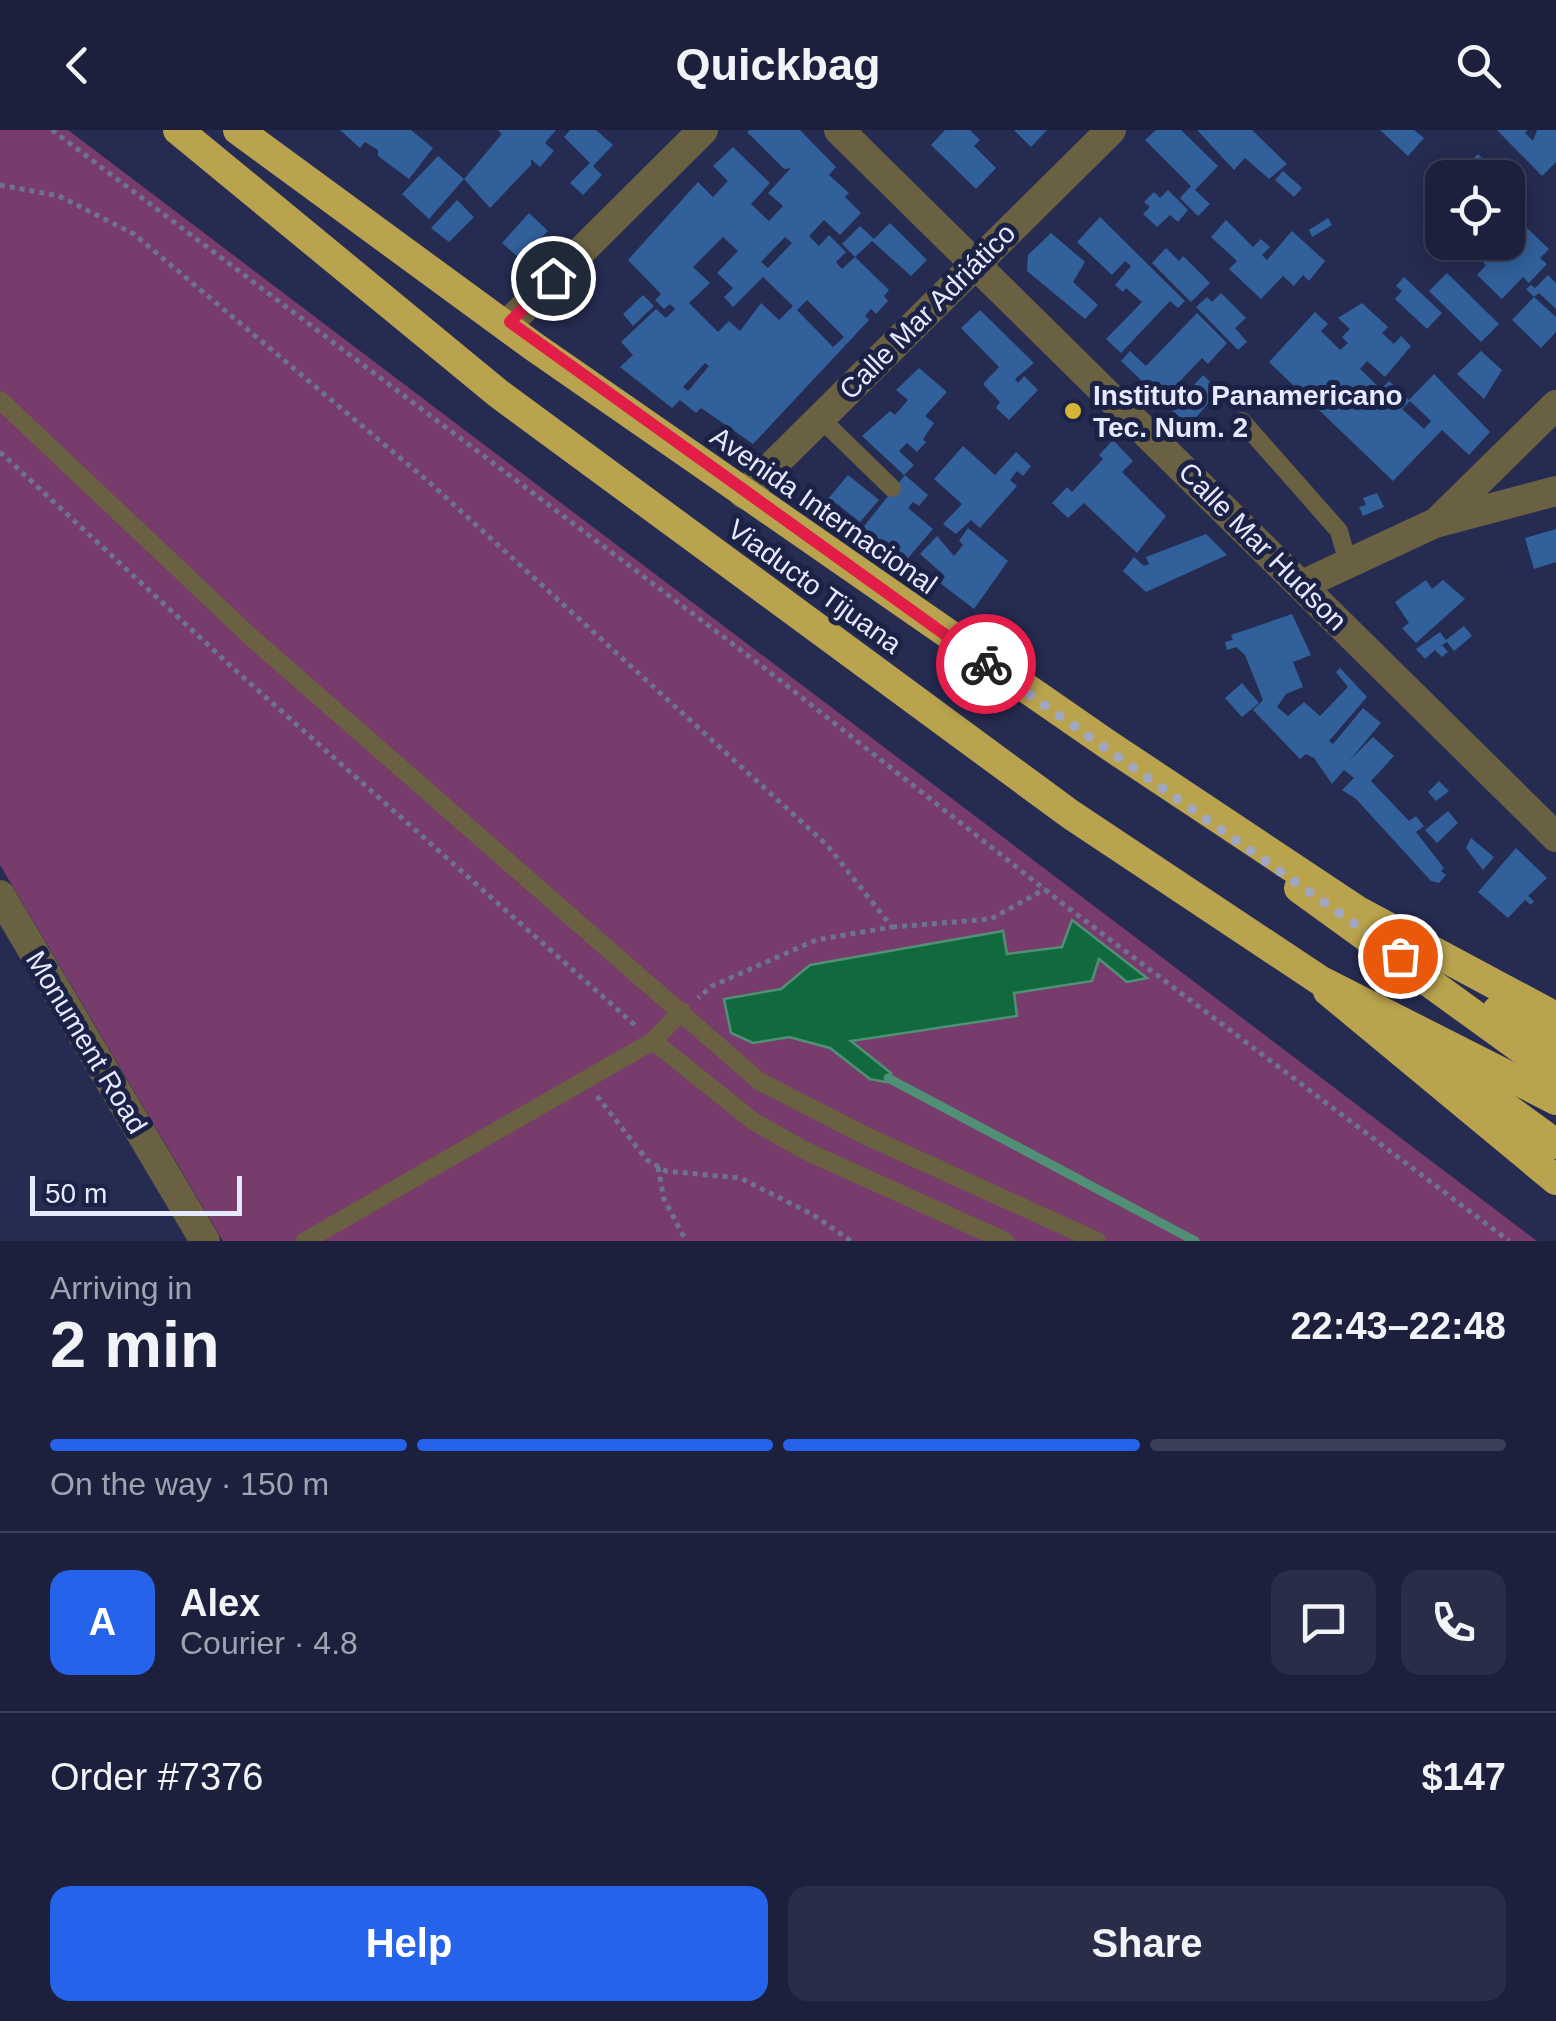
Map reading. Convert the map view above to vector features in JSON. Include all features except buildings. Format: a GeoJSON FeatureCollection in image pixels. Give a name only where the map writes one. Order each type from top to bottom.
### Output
{"type":"FeatureCollection","features":[{"type":"Feature","properties":{"kind":"highway"},"geometry":{"type":"LineString","coordinates":[[174,130],[583,446],[1556,1144]]}},
{"type":"Feature","properties":{"kind":"highway","name":"Viaducto Tijuana"},"geometry":{"type":"LineString","coordinates":[[174,130],[499,394],[1070,814],[1321,982],[1556,1100]]}},
{"type":"Feature","properties":{"kind":"highway","name":"Viaducto Tijuana"},"geometry":{"type":"LineString","coordinates":[[238,130],[533,346],[1108,744],[1358,911],[1556,1018]]}},
{"type":"Feature","properties":{"kind":"highway","name":"Avenida Internacional"},"geometry":{"type":"LineString","coordinates":[[256,130],[744,494],[1556,1074]]}},
{"type":"Feature","properties":{"kind":"highway"},"geometry":{"type":"LineString","coordinates":[[1257,932],[1556,1180]]}},
{"type":"Feature","properties":{"kind":"highway"},"geometry":{"type":"LineString","coordinates":[[1368,938],[1556,1044]]}},
{"type":"Feature","properties":{"kind":"street"},"geometry":{"type":"LineString","coordinates":[[510,322],[703,130]]}},
{"type":"Feature","properties":{"kind":"street","name":"Calle Mar Hudson"},"geometry":{"type":"LineString","coordinates":[[840,130],[1556,837]]}},
{"type":"Feature","properties":{"kind":"street","name":"Calle Mar Adriático"},"geometry":{"type":"LineString","coordinates":[[744,494],[1110,130]]}},
{"type":"Feature","properties":{"kind":"street"},"geometry":{"type":"LineString","coordinates":[[1435,523],[1556,405]]}},
{"type":"Feature","properties":{"kind":"street"},"geometry":{"type":"LineString","coordinates":[[1302,585],[1435,523],[1556,491]]}},
{"type":"Feature","properties":{"kind":"street","name":"Monument Road"},"geometry":{"type":"LineString","coordinates":[[0,895],[205,1241]]}},
{"type":"Feature","properties":{"kind":"lane"},"geometry":{"type":"LineString","coordinates":[[0,400],[252,638],[759,1081],[862,1134],[1097,1241]]}},
{"type":"Feature","properties":{"kind":"lane"},"geometry":{"type":"LineString","coordinates":[[820,418],[892,488]]}},
{"type":"Feature","properties":{"kind":"lane"},"geometry":{"type":"LineString","coordinates":[[1242,420],[1339,530],[1348,563]]}},
{"type":"Feature","properties":{"kind":"lane"},"geometry":{"type":"LineString","coordinates":[[306,1241],[586,1082],[652,1041],[682,1011]]}},
{"type":"Feature","properties":{"kind":"lane"},"geometry":{"type":"LineString","coordinates":[[652,1041],[753,1121],[806,1151],[1005,1241]]}},
{"type":"Feature","properties":{"kind":"path"},"geometry":{"type":"LineString","coordinates":[[52,130],[762,666],[1045,889],[1509,1241]]}},
{"type":"Feature","properties":{"kind":"path"},"geometry":{"type":"LineString","coordinates":[[0,185],[59,196],[149,246],[430,483],[827,845],[892,926]]}},
{"type":"Feature","properties":{"kind":"path"},"geometry":{"type":"LineString","coordinates":[[0,452],[234,669],[652,1041]]}},
{"type":"Feature","properties":{"kind":"path"},"geometry":{"type":"LineString","coordinates":[[682,1011],[712,986],[816,940],[892,926],[991,919],[1045,889]]}},
{"type":"Feature","properties":{"kind":"path"},"geometry":{"type":"LineString","coordinates":[[586,1082],[647,1160],[658,1167],[740,1178],[812,1214],[851,1241]]}},
{"type":"Feature","properties":{"kind":"path"},"geometry":{"type":"LineString","coordinates":[[658,1167],[664,1199],[686,1241]]}},
{"type":"Feature","properties":{"kind":"shaded area"},"geometry":{"type":"Polygon","coordinates":[[[0,130],[68,130],[1537,1241],[223,1241],[0,865],[0,130]]]}},
{"type":"Feature","properties":{"kind":"shaded area"},"geometry":{"type":"Polygon","coordinates":[[[1072,920],[1147,978],[1127,982],[1099,959],[1092,981],[1014,993],[1017,1016],[851,1041],[891,1073],[886,1082],[870,1079],[830,1048],[789,1037],[753,1043],[731,1033],[724,999],[781,989],[810,965],[1003,931],[1007,954],[1062,947],[1072,920]]]}},
{"type":"Feature","properties":{"kind":"waterway"},"geometry":{"type":"LineString","coordinates":[[888,1078],[1195,1241]]}},
{"type":"Feature","properties":{"kind":"way so far"},"geometry":{"type":"LineString","coordinates":[[986,664],[1368,938],[1400,956]]}},
{"type":"Feature","properties":{"kind":"place","name":"Instituto Panamericano Tec. Num. 2"},"geometry":{"type":"Point","coordinates":[1073,411]}},
{"type":"Feature","properties":{"kind":"route"},"geometry":{"type":"LineString","coordinates":[[553,278],[510,322],[744,494],[986,664]]}}]}
